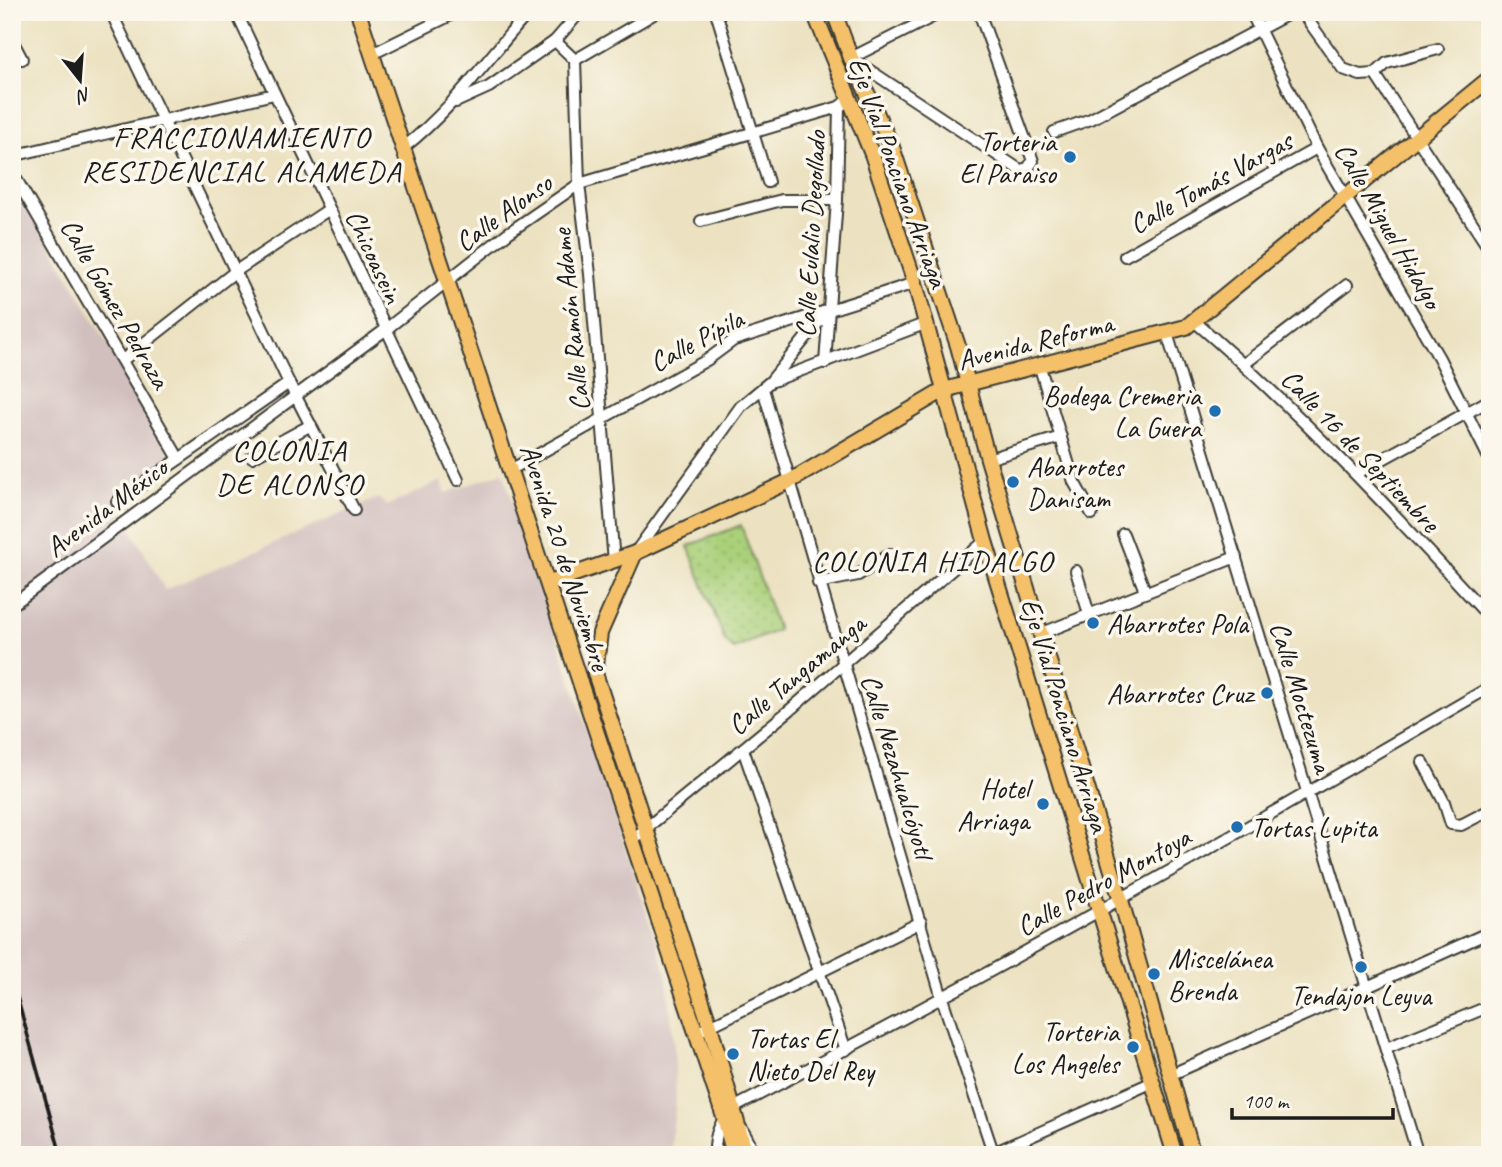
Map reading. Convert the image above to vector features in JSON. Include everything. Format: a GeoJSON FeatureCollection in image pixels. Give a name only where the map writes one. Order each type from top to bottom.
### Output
{"type":"FeatureCollection","features":[{"type":"Feature","properties":{"kind":"main road","name":"Avenida 20 de Noviembre"},"geometry":{"type":"LineString","coordinates":[[358,12],[446,283],[639,835],[730,1112],[734,1155]]}},
{"type":"Feature","properties":{"kind":"main road","name":"Eje Vial Ponciano Arriaga"},"geometry":{"type":"LineString","coordinates":[[814,12],[844,103],[872,154],[915,283],[985,541],[1101,908],[1175,1155]]}},
{"type":"Feature","properties":{"kind":"main road","name":"Eje Vial Ponciano Arriaga"},"geometry":{"type":"LineString","coordinates":[[834,12],[851,58],[892,147],[968,383],[988,459],[1120,897],[1193,1155]]}},
{"type":"Feature","properties":{"kind":"main road","name":"Avenida Reforma"},"geometry":{"type":"LineString","coordinates":[[549,583],[614,562],[792,480],[944,390],[1039,363],[1186,327],[1490,78]]}},
{"type":"Feature","properties":{"kind":"main road","name":"Avenida 20 de Noviembre"},"geometry":{"type":"LineString","coordinates":[[635,553],[600,633],[595,658],[598,688],[639,835]]}},
{"type":"Feature","properties":{"kind":"main road","name":"Avenida 20 de Noviembre"},"geometry":{"type":"LineString","coordinates":[[730,1112],[739,1125],[746,1155]]}},
{"type":"Feature","properties":{"kind":"street"},"geometry":{"type":"LineString","coordinates":[[111,12],[160,120],[354,510]]}},
{"type":"Feature","properties":{"kind":"street","name":"Chicoasein"},"geometry":{"type":"LineString","coordinates":[[236,12],[458,480]]}},
{"type":"Feature","properties":{"kind":"street"},"geometry":{"type":"LineString","coordinates":[[372,54],[457,12]]}},
{"type":"Feature","properties":{"kind":"street"},"geometry":{"type":"LineString","coordinates":[[403,148],[453,104],[483,62],[528,12]]}},
{"type":"Feature","properties":{"kind":"street"},"geometry":{"type":"LineString","coordinates":[[453,104],[489,87],[555,41],[580,12]]}},
{"type":"Feature","properties":{"kind":"street"},"geometry":{"type":"LineString","coordinates":[[555,41],[575,61],[657,12]]}},
{"type":"Feature","properties":{"kind":"street"},"geometry":{"type":"LineString","coordinates":[[716,12],[768,182]]}},
{"type":"Feature","properties":{"kind":"street"},"geometry":{"type":"LineString","coordinates":[[942,12],[851,58],[1020,170],[1028,168],[1033,161],[979,12]]}},
{"type":"Feature","properties":{"kind":"street","name":"Calle Miguel Hidalgo"},"geometry":{"type":"LineString","coordinates":[[1251,12],[1317,148],[1348,197],[1439,358],[1490,460]]}},
{"type":"Feature","properties":{"kind":"street"},"geometry":{"type":"LineString","coordinates":[[1054,132],[1091,119],[1292,12]]}},
{"type":"Feature","properties":{"kind":"street"},"geometry":{"type":"LineString","coordinates":[[1302,12],[1343,69],[1360,75],[1375,75],[1387,63],[1437,49]]}},
{"type":"Feature","properties":{"kind":"street"},"geometry":{"type":"LineString","coordinates":[[12,40],[23,59]]}},
{"type":"Feature","properties":{"kind":"street","name":"Calle Ramón Adame"},"geometry":{"type":"LineString","coordinates":[[575,61],[579,184],[603,417],[614,562]]}},
{"type":"Feature","properties":{"kind":"street"},"geometry":{"type":"LineString","coordinates":[[1375,75],[1490,250]]}},
{"type":"Feature","properties":{"kind":"street"},"geometry":{"type":"LineString","coordinates":[[12,156],[274,94]]}},
{"type":"Feature","properties":{"kind":"street","name":"Calle Alonso"},"geometry":{"type":"LineString","coordinates":[[227,446],[385,330],[508,233],[579,184],[844,103]]}},
{"type":"Feature","properties":{"kind":"street","name":"Calle Eulalio Degollado"},"geometry":{"type":"LineString","coordinates":[[825,363],[844,103]]}},
{"type":"Feature","properties":{"kind":"street","name":"Calle Tomás Vargas"},"geometry":{"type":"LineString","coordinates":[[1125,256],[1317,148]]}},
{"type":"Feature","properties":{"kind":"street","name":"Calle Gómez Pedraza"},"geometry":{"type":"LineString","coordinates":[[12,172],[124,359],[179,459]]}},
{"type":"Feature","properties":{"kind":"street"},"geometry":{"type":"LineString","coordinates":[[701,221],[782,200],[837,200]]}},
{"type":"Feature","properties":{"kind":"street"},"geometry":{"type":"LineString","coordinates":[[124,359],[236,271],[328,210]]}},
{"type":"Feature","properties":{"kind":"street","name":"Calle Pípila"},"geometry":{"type":"LineString","coordinates":[[512,469],[707,360],[734,340],[915,283]]}},
{"type":"Feature","properties":{"kind":"street"},"geometry":{"type":"LineString","coordinates":[[1244,364],[1347,285]]}},
{"type":"Feature","properties":{"kind":"street"},"geometry":{"type":"LineString","coordinates":[[635,553],[741,406],[767,385],[829,309]]}},
{"type":"Feature","properties":{"kind":"street","name":"Calle 16 de Septiembre"},"geometry":{"type":"LineString","coordinates":[[1193,320],[1244,364],[1357,473],[1490,618]]}},
{"type":"Feature","properties":{"kind":"street"},"geometry":{"type":"LineString","coordinates":[[767,385],[927,323]]}},
{"type":"Feature","properties":{"kind":"street","name":"Calle Moctezuma"},"geometry":{"type":"LineString","coordinates":[[1167,333],[1369,987],[1418,1155]]}},
{"type":"Feature","properties":{"kind":"street"},"geometry":{"type":"LineString","coordinates":[[1039,363],[1074,482],[1092,514]]}},
{"type":"Feature","properties":{"kind":"street"},"geometry":{"type":"LineString","coordinates":[[117,502],[289,383]]}},
{"type":"Feature","properties":{"kind":"street","name":"Calle Nezahualcóyotl"},"geometry":{"type":"LineString","coordinates":[[767,385],[818,583],[942,998],[992,1154]]}},
{"type":"Feature","properties":{"kind":"street"},"geometry":{"type":"LineString","coordinates":[[1357,473],[1490,400]]}},
{"type":"Feature","properties":{"kind":"street"},"geometry":{"type":"LineString","coordinates":[[252,457],[312,425]]}},
{"type":"Feature","properties":{"kind":"street"},"geometry":{"type":"LineString","coordinates":[[988,459],[1060,437]]}},
{"type":"Feature","properties":{"kind":"street","name":"Avenida México"},"geometry":{"type":"LineString","coordinates":[[12,605],[227,446]]}},
{"type":"Feature","properties":{"kind":"street"},"geometry":{"type":"LineString","coordinates":[[1123,534],[1145,591]]}},
{"type":"Feature","properties":{"kind":"street","name":"Calle Tangamanga"},"geometry":{"type":"LineString","coordinates":[[639,835],[985,541]]}},
{"type":"Feature","properties":{"kind":"street"},"geometry":{"type":"LineString","coordinates":[[818,583],[858,575],[891,554]]}},
{"type":"Feature","properties":{"kind":"street"},"geometry":{"type":"LineString","coordinates":[[1040,634],[1236,557]]}},
{"type":"Feature","properties":{"kind":"street"},"geometry":{"type":"LineString","coordinates":[[1076,571],[1089,614]]}},
{"type":"Feature","properties":{"kind":"street","name":"Calle Pedro Montoya"},"geometry":{"type":"LineString","coordinates":[[730,1112],[942,998],[1308,794],[1490,687]]}},
{"type":"Feature","properties":{"kind":"street"},"geometry":{"type":"LineString","coordinates":[[743,749],[846,1050]]}},
{"type":"Feature","properties":{"kind":"street"},"geometry":{"type":"LineString","coordinates":[[1423,762],[1444,802],[1451,824],[1461,825],[1490,810]]}},
{"type":"Feature","properties":{"kind":"street"},"geometry":{"type":"LineString","coordinates":[[703,1030],[921,922]]}},
{"type":"Feature","properties":{"kind":"street"},"geometry":{"type":"LineString","coordinates":[[1170,1075],[1490,932]]}},
{"type":"Feature","properties":{"kind":"street"},"geometry":{"type":"LineString","coordinates":[[1387,1048],[1490,1006]]}},
{"type":"Feature","properties":{"kind":"street"},"geometry":{"type":"LineString","coordinates":[[992,1154],[1153,1082]]}},
{"type":"Feature","properties":{"kind":"street"},"geometry":{"type":"LineString","coordinates":[[715,1155],[717,1131],[730,1112]]}},
{"type":"Feature","properties":{"kind":"street","name":"Avenida 20 de Noviembre"},"geometry":{"type":"LineString","coordinates":[[739,1125],[755,1155]]}},
{"type":"Feature","properties":{"kind":"shaded area"},"geometry":{"type":"Polygon","coordinates":[[[12,178],[174,458],[113,496],[165,590],[378,498],[387,506],[441,481],[446,493],[503,472],[666,972],[674,1043],[676,1100],[670,1155],[17,1155],[12,1139],[12,178]]]}},
{"type":"Feature","properties":{"kind":"green space"},"geometry":{"type":"Polygon","coordinates":[[[741,525],[778,630],[734,649],[725,641],[688,546],[741,525]]]}},
{"type":"Feature","properties":{"kind":"railway"},"geometry":{"type":"LineString","coordinates":[[12,979],[61,1155]]}},
{"type":"Feature","properties":{"kind":"place","name":"Torteria El Paraiso"},"geometry":{"type":"Point","coordinates":[1070,157]}},
{"type":"Feature","properties":{"kind":"place","name":"Bodega Cremeria La Guera"},"geometry":{"type":"Point","coordinates":[1215,411]}},
{"type":"Feature","properties":{"kind":"place","name":"Abarrotes Danisam"},"geometry":{"type":"Point","coordinates":[1013,482]}},
{"type":"Feature","properties":{"kind":"place","name":"Abarrotes Pola"},"geometry":{"type":"Point","coordinates":[1093,623]}},
{"type":"Feature","properties":{"kind":"place","name":"Abarrotes Cruz"},"geometry":{"type":"Point","coordinates":[1267,693]}},
{"type":"Feature","properties":{"kind":"place","name":"Hotel Arriaga"},"geometry":{"type":"Point","coordinates":[1043,804]}},
{"type":"Feature","properties":{"kind":"place","name":"Tortas Lupita"},"geometry":{"type":"Point","coordinates":[1237,827]}},
{"type":"Feature","properties":{"kind":"place","name":"Tendajon Leyva"},"geometry":{"type":"Point","coordinates":[1361,967]}},
{"type":"Feature","properties":{"kind":"place","name":"Miscelánea Brenda"},"geometry":{"type":"Point","coordinates":[1154,974]}},
{"type":"Feature","properties":{"kind":"place","name":"Torteria Los Angeles"},"geometry":{"type":"Point","coordinates":[1133,1047]}},
{"type":"Feature","properties":{"kind":"place","name":"Tortas El Nieto Del Rey"},"geometry":{"type":"Point","coordinates":[733,1054]}},
{"type":"Feature","properties":{"kind":"district","name":"FRACCIONAMIENTO RESIDENCIAL ALAMEDA"},"geometry":{"type":"Point","coordinates":[242,154]}},
{"type":"Feature","properties":{"kind":"district","name":"COLONIA DE ALONSO"},"geometry":{"type":"Point","coordinates":[290,468]}},
{"type":"Feature","properties":{"kind":"district","name":"COLONIA HIDALGO"},"geometry":{"type":"Point","coordinates":[933,561]}}]}
